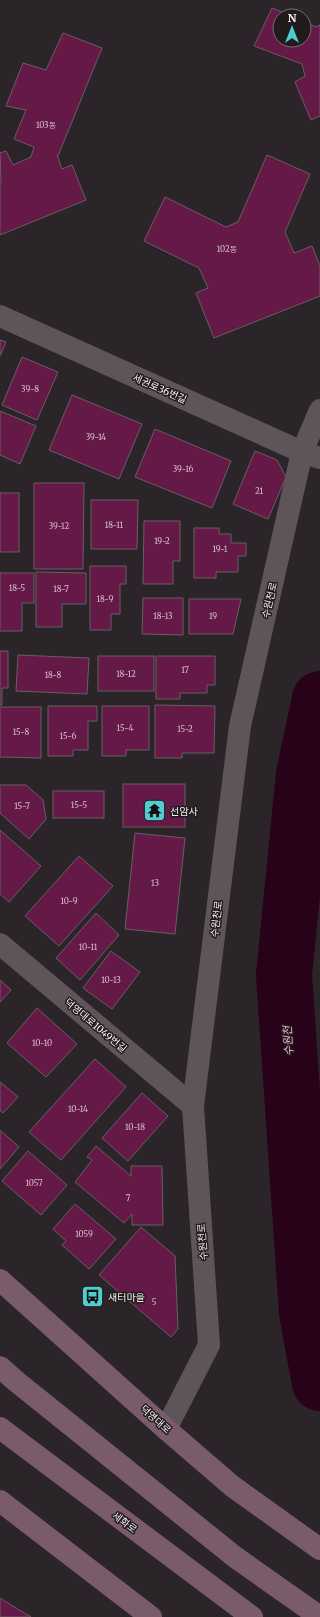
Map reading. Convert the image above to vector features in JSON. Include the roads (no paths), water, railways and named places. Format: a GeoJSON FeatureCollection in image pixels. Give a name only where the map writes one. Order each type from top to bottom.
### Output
{"type":"FeatureCollection","features":[{"type":"Feature","properties":{"kind":"main road","name":"덕영대로"},"geometry":{"type":"LineString","coordinates":[[0,1280],[232,1486],[320,1549]]}},
{"type":"Feature","properties":{"kind":"main road"},"geometry":{"type":"LineString","coordinates":[[0,1367],[235,1557],[320,1617]]}},
{"type":"Feature","properties":{"kind":"main road","name":"세화로"},"geometry":{"type":"LineString","coordinates":[[0,1428],[251,1616]]}},
{"type":"Feature","properties":{"kind":"main road"},"geometry":{"type":"LineString","coordinates":[[0,1501],[151,1617]]}},
{"type":"Feature","properties":{"kind":"main road"},"geometry":{"type":"LineString","coordinates":[[278,1587],[320,1610]]}},
{"type":"Feature","properties":{"kind":"street","name":"세권로36번길"},"geometry":{"type":"LineString","coordinates":[[0,316],[311,455]]}},
{"type":"Feature","properties":{"kind":"street","name":"수원천로"},"geometry":{"type":"LineString","coordinates":[[166,1429],[209,1345],[193,1106],[240,726],[311,455],[320,410]]}},
{"type":"Feature","properties":{"kind":"street","name":"덕영대로1049번길"},"geometry":{"type":"LineString","coordinates":[[0,944],[193,1106]]}},
{"type":"Feature","properties":{"kind":"waterway","name":"수원천"},"geometry":{"type":"LineString","coordinates":[[320,699],[304,774],[284,975],[307,1313],[320,1383]]}},
{"type":"Feature","properties":{"kind":"place","name":"선암사"},"geometry":{"type":"Point","coordinates":[154,811]}},
{"type":"Feature","properties":{"kind":"place","name":"새터마을"},"geometry":{"type":"Point","coordinates":[93,1297]}}]}
